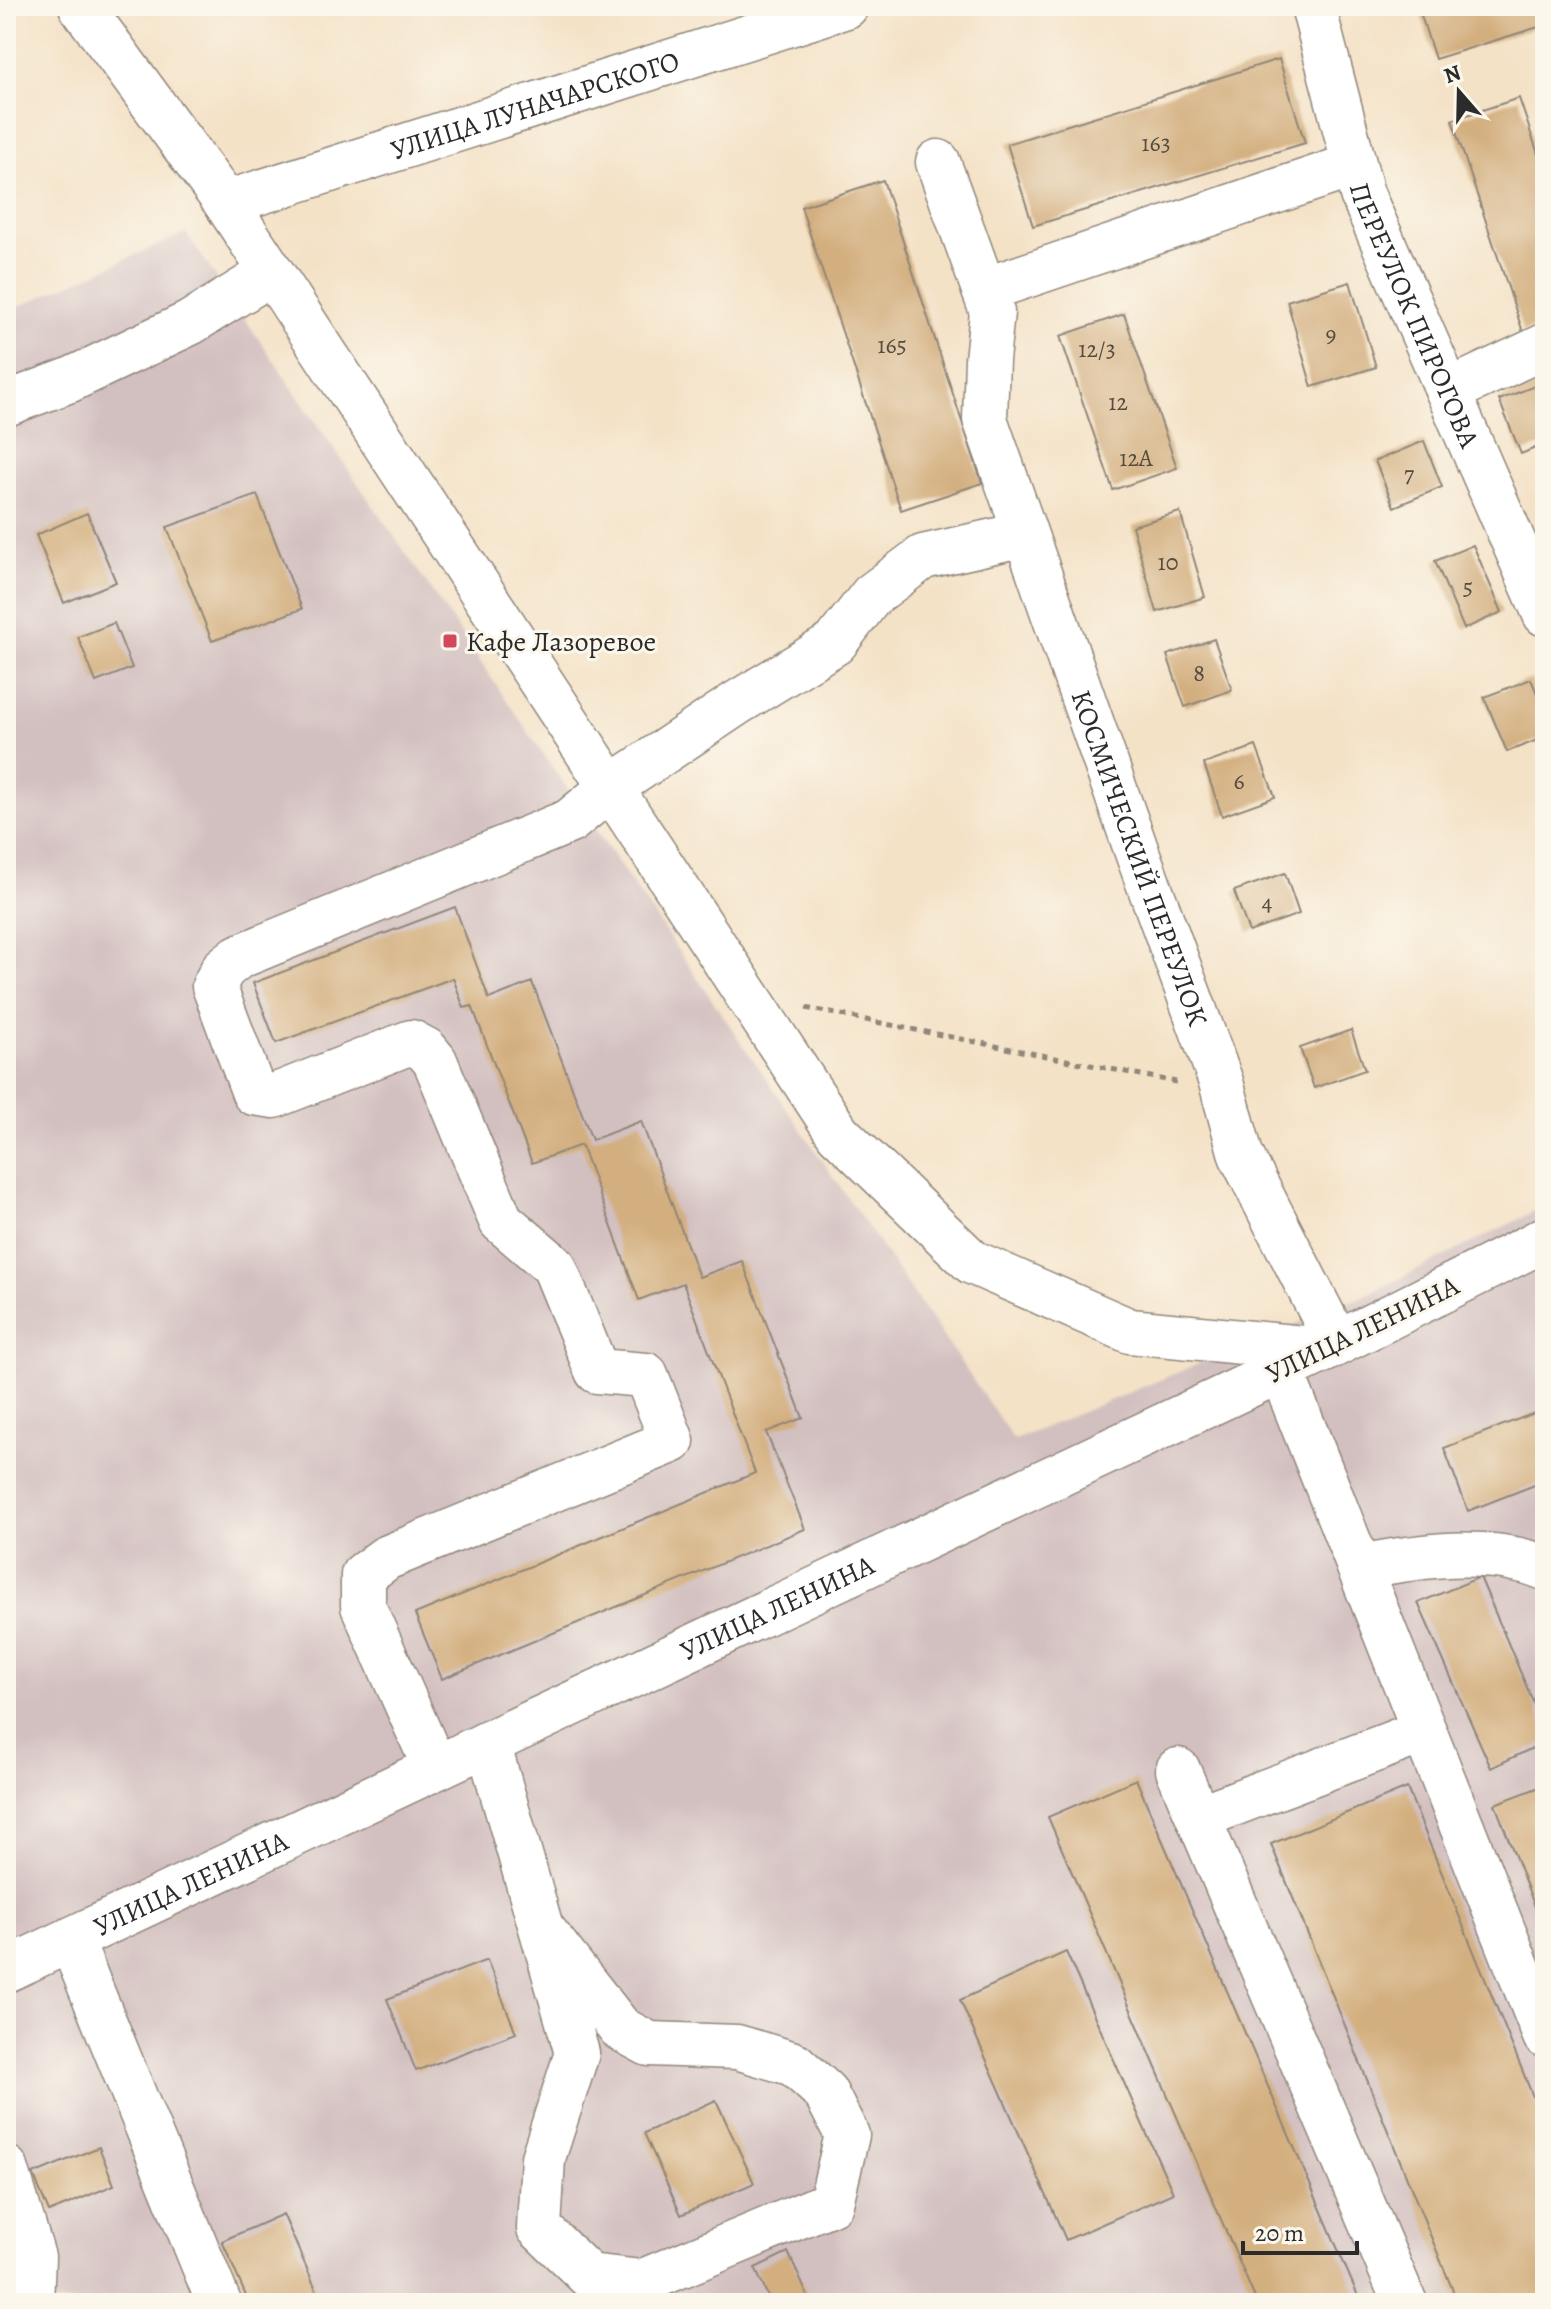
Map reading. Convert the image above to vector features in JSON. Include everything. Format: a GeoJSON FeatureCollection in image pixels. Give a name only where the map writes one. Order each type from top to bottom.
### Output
{"type":"FeatureCollection","features":[{"type":"Feature","properties":{"kind":"street"},"geometry":{"type":"LineString","coordinates":[[81,6],[226,203],[838,1133],[972,1262],[1130,1331],[1330,1346]]}},
{"type":"Feature","properties":{"kind":"street","name":"УЛИЦА ЛУНАЧАРСКОГО"},"geometry":{"type":"LineString","coordinates":[[226,203],[846,6]]}},
{"type":"Feature","properties":{"kind":"street","name":"ПЕРЕУЛОК ПИРОГОВА"},"geometry":{"type":"LineString","coordinates":[[1313,6],[1362,194],[1545,614]]}},
{"type":"Feature","properties":{"kind":"street","name":"КОСМИЧЕСКИЙ ПЕРЕУЛОК"},"geometry":{"type":"LineString","coordinates":[[938,162],[992,312],[985,419],[1224,1092],[1241,1155],[1330,1346]]}},
{"type":"Feature","properties":{"kind":"street"},"geometry":{"type":"LineString","coordinates":[[984,290],[1354,165]]}},
{"type":"Feature","properties":{"kind":"street"},"geometry":{"type":"LineString","coordinates":[[6,404],[70,380],[190,323],[271,273]]}},
{"type":"Feature","properties":{"kind":"street"},"geometry":{"type":"LineString","coordinates":[[1449,391],[1545,346]]}},
{"type":"Feature","properties":{"kind":"street"},"geometry":{"type":"LineString","coordinates":[[435,1768],[363,1606],[363,1575],[386,1558],[672,1441],[646,1375],[597,1371],[554,1266],[501,1221],[435,1061],[426,1050],[411,1042],[274,1096],[254,1093],[214,986],[223,969],[238,957],[570,821],[610,788],[737,703],[835,643],[872,595],[923,557],[1025,534]]}},
{"type":"Feature","properties":{"kind":"street","name":"УЛИЦА ЛЕНИНА"},"geometry":{"type":"LineString","coordinates":[[6,1970],[1281,1370],[1545,1239]]}},
{"type":"Feature","properties":{"kind":"street"},"geometry":{"type":"LineString","coordinates":[[1281,1370],[1545,2036]]}},
{"type":"Feature","properties":{"kind":"street"},"geometry":{"type":"LineString","coordinates":[[1359,1567],[1411,1558],[1475,1555],[1529,1561],[1545,1568]]}},
{"type":"Feature","properties":{"kind":"street"},"geometry":{"type":"LineString","coordinates":[[1199,1817],[1424,1731]]}},
{"type":"Feature","properties":{"kind":"street"},"geometry":{"type":"LineString","coordinates":[[488,1743],[577,2053],[543,2158],[539,2228],[589,2276],[641,2282],[831,2203],[847,2135],[825,2092],[794,2064],[737,2047],[649,2044],[621,2029],[544,1931]]}},
{"type":"Feature","properties":{"kind":"street"},"geometry":{"type":"LineString","coordinates":[[1178,1770],[1405,2303]]}},
{"type":"Feature","properties":{"kind":"street"},"geometry":{"type":"LineString","coordinates":[[71,1940],[219,2303]]}},
{"type":"Feature","properties":{"kind":"street"},"geometry":{"type":"LineString","coordinates":[[6,2168],[33,2257],[31,2303]]}},
{"type":"Feature","properties":{"kind":"path"},"geometry":{"type":"LineString","coordinates":[[747,996],[1224,1092]]}},
{"type":"Feature","properties":{"kind":"shaded area"},"geometry":{"type":"Polygon","coordinates":[[[186,233],[1014,1440],[1373,1292],[1545,1206],[1545,2303],[6,2303],[6,312],[186,233]]]}},
{"type":"Feature","properties":{"kind":"building"},"geometry":{"type":"Polygon","coordinates":[[[1418,6],[1545,6],[1545,25],[1435,59],[1418,6]]]}},
{"type":"Feature","properties":{"kind":"building"},"geometry":{"type":"Polygon","coordinates":[[[1279,59],[1305,143],[1033,226],[1007,144],[1279,59]]]}},
{"type":"Feature","properties":{"kind":"building"},"geometry":{"type":"Polygon","coordinates":[[[1519,98],[1545,175],[1545,325],[1523,332],[1452,120],[1519,98]]]}},
{"type":"Feature","properties":{"kind":"building"},"geometry":{"type":"Polygon","coordinates":[[[883,180],[982,483],[901,510],[801,207],[883,180]]]}},
{"type":"Feature","properties":{"kind":"building"},"geometry":{"type":"Polygon","coordinates":[[[1350,282],[1376,367],[1312,387],[1287,301],[1350,282]]]}},
{"type":"Feature","properties":{"kind":"building"},"geometry":{"type":"Polygon","coordinates":[[[1124,314],[1177,468],[1113,490],[1060,336],[1124,314]]]}},
{"type":"Feature","properties":{"kind":"building"},"geometry":{"type":"Polygon","coordinates":[[[1545,382],[1545,444],[1521,454],[1499,400],[1545,382]]]}},
{"type":"Feature","properties":{"kind":"building"},"geometry":{"type":"Polygon","coordinates":[[[1424,441],[1442,487],[1394,507],[1375,461],[1424,441]]]}},
{"type":"Feature","properties":{"kind":"building"},"geometry":{"type":"Polygon","coordinates":[[[257,495],[302,609],[212,641],[167,527],[257,495]]]}},
{"type":"Feature","properties":{"kind":"building"},"geometry":{"type":"Polygon","coordinates":[[[1180,512],[1205,597],[1157,612],[1132,526],[1180,512]]]}},
{"type":"Feature","properties":{"kind":"building"},"geometry":{"type":"Polygon","coordinates":[[[87,513],[116,582],[64,603],[36,535],[87,513]]]}},
{"type":"Feature","properties":{"kind":"building"},"geometry":{"type":"Polygon","coordinates":[[[1473,545],[1502,612],[1464,629],[1435,561],[1473,545]]]}},
{"type":"Feature","properties":{"kind":"building"},"geometry":{"type":"Polygon","coordinates":[[[114,623],[132,668],[96,682],[78,637],[114,623]]]}},
{"type":"Feature","properties":{"kind":"building"},"geometry":{"type":"Polygon","coordinates":[[[1214,639],[1232,690],[1185,707],[1167,655],[1214,639]]]}},
{"type":"Feature","properties":{"kind":"building"},"geometry":{"type":"Polygon","coordinates":[[[1531,679],[1545,713],[1545,737],[1507,752],[1484,697],[1531,679]]]}},
{"type":"Feature","properties":{"kind":"building"},"geometry":{"type":"Polygon","coordinates":[[[1256,746],[1275,797],[1222,816],[1204,764],[1256,746]]]}},
{"type":"Feature","properties":{"kind":"building"},"geometry":{"type":"Polygon","coordinates":[[[1285,873],[1299,914],[1249,932],[1234,891],[1285,873]]]}},
{"type":"Feature","properties":{"kind":"building"},"geometry":{"type":"Polygon","coordinates":[[[455,907],[489,999],[532,982],[592,1140],[641,1121],[699,1277],[742,1261],[803,1418],[766,1432],[805,1529],[442,1679],[415,1614],[755,1473],[683,1283],[639,1300],[581,1145],[532,1163],[472,1006],[464,1008],[453,978],[276,1043],[253,983],[455,907]]]}},
{"type":"Feature","properties":{"kind":"building"},"geometry":{"type":"Polygon","coordinates":[[[1351,1030],[1365,1070],[1314,1088],[1300,1048],[1351,1030]]]}},
{"type":"Feature","properties":{"kind":"building"},"geometry":{"type":"Polygon","coordinates":[[[1537,1412],[1545,1433],[1545,1481],[1468,1511],[1444,1448],[1537,1412]]]}},
{"type":"Feature","properties":{"kind":"building"},"geometry":{"type":"Polygon","coordinates":[[[1480,1577],[1545,1730],[1545,1742],[1491,1768],[1418,1603],[1480,1577]]]}},
{"type":"Feature","properties":{"kind":"building"},"geometry":{"type":"Polygon","coordinates":[[[1136,1779],[1361,2303],[1257,2303],[1048,1817],[1136,1779]]]}},
{"type":"Feature","properties":{"kind":"building"},"geometry":{"type":"Polygon","coordinates":[[[1545,1785],[1545,1933],[1495,1804],[1545,1785]]]}},
{"type":"Feature","properties":{"kind":"building"},"geometry":{"type":"Polygon","coordinates":[[[1407,1788],[1545,2126],[1545,2303],[1458,2303],[1271,1844],[1407,1788]]]}},
{"type":"Feature","properties":{"kind":"building"},"geometry":{"type":"Polygon","coordinates":[[[1066,1952],[1173,2193],[1066,2240],[960,2000],[1066,1952]]]}},
{"type":"Feature","properties":{"kind":"building"},"geometry":{"type":"Polygon","coordinates":[[[487,1960],[516,2033],[416,2071],[387,1999],[487,1960]]]}},
{"type":"Feature","properties":{"kind":"building"},"geometry":{"type":"Polygon","coordinates":[[[716,2100],[754,2183],[681,2215],[644,2133],[716,2100]]]}},
{"type":"Feature","properties":{"kind":"building"},"geometry":{"type":"Polygon","coordinates":[[[99,2147],[114,2185],[49,2212],[33,2174],[99,2147]]]}},
{"type":"Feature","properties":{"kind":"building"},"geometry":{"type":"Polygon","coordinates":[[[283,2214],[322,2303],[249,2303],[222,2241],[283,2214]]]}},
{"type":"Feature","properties":{"kind":"building"},"geometry":{"type":"Polygon","coordinates":[[[788,2252],[811,2303],[771,2303],[755,2268],[788,2252]]]}},
{"type":"Feature","properties":{"kind":"place","name":"Кафе Лазоревое"},"geometry":{"type":"Point","coordinates":[450,641]}}]}
